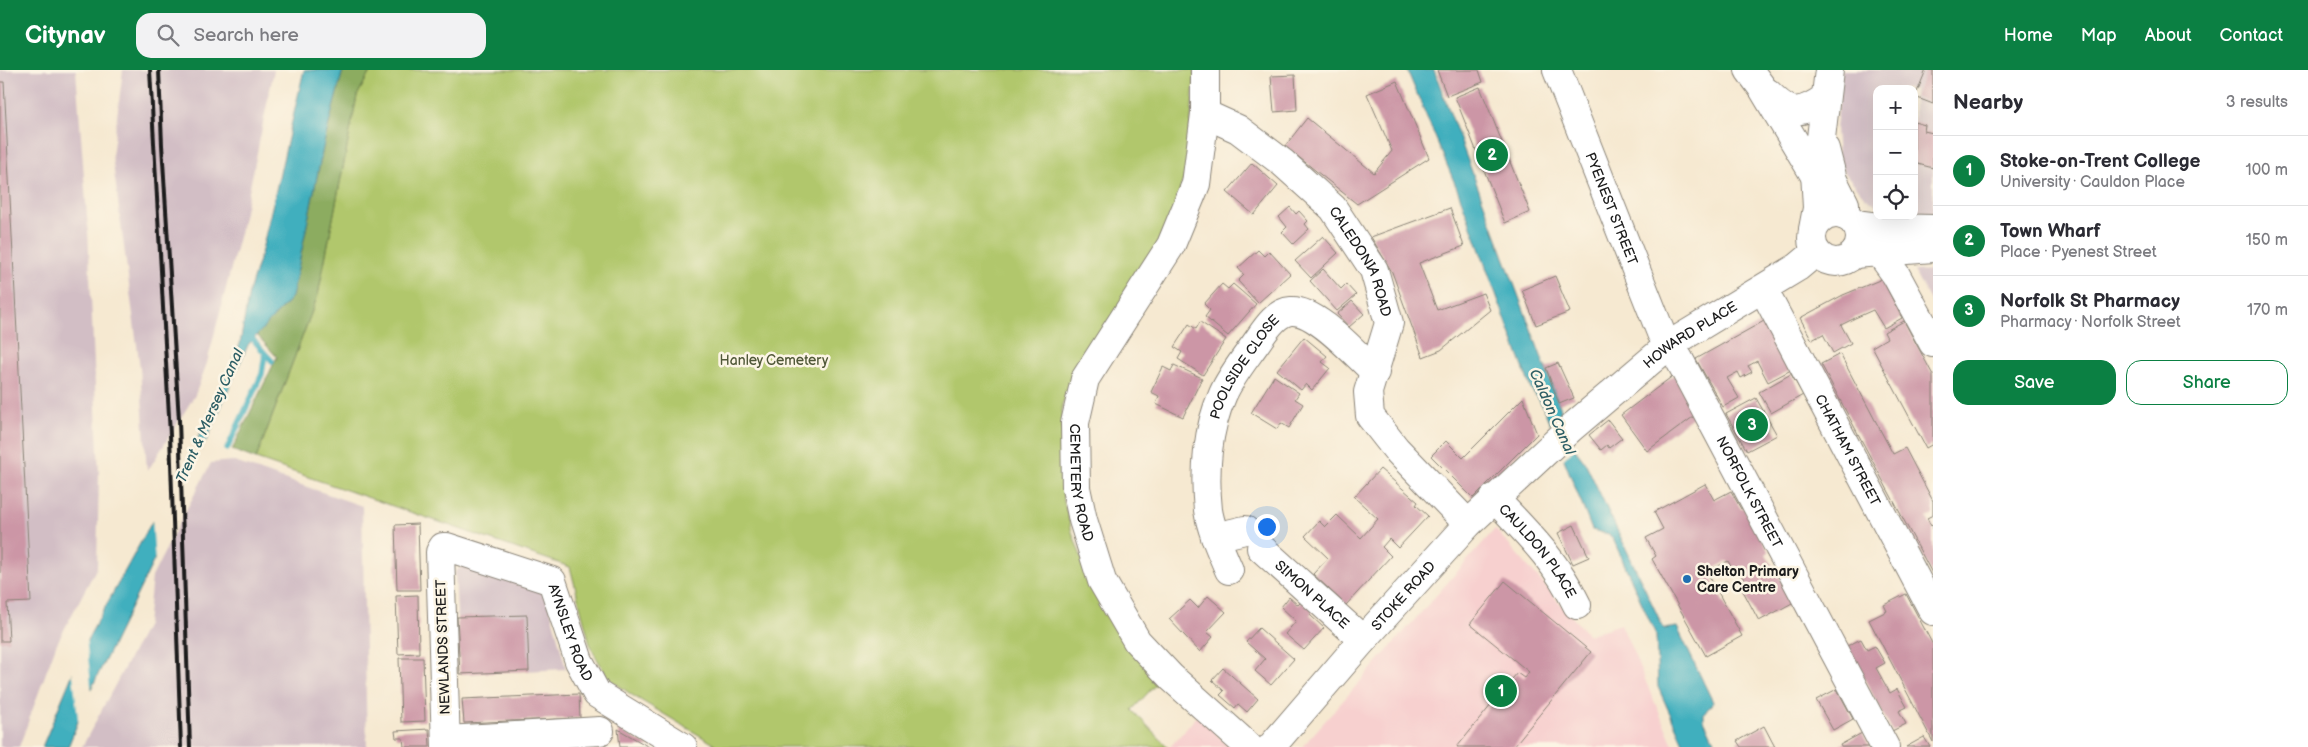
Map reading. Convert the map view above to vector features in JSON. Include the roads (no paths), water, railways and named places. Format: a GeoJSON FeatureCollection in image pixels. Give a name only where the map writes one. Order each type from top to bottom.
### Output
{"type":"FeatureCollection","features":[{"type":"Feature","properties":{"kind":"street","name":"CEMETERY ROAD"},"geometry":{"type":"LineString","coordinates":[[1205,70],[1206,114],[1196,184],[1171,245],[1085,379],[1075,424],[1076,488],[1083,520],[1102,581],[1137,641],[1172,678],[1249,747]]}},
{"type":"Feature","properties":{"kind":"street","name":"PYENEST STREET"},"geometry":{"type":"LineString","coordinates":[[1557,70],[1661,333],[1668,346]]}},
{"type":"Feature","properties":{"kind":"street"},"geometry":{"type":"LineString","coordinates":[[1829,70],[1821,138],[1814,154],[1817,208],[1815,241],[1832,261],[1840,261],[1867,253],[1933,248]]}},
{"type":"Feature","properties":{"kind":"street"},"geometry":{"type":"LineString","coordinates":[[1756,80],[1784,109],[1791,112],[1810,108],[1825,98]]}},
{"type":"Feature","properties":{"kind":"street"},"geometry":{"type":"LineString","coordinates":[[1756,80],[1815,176]]}},
{"type":"Feature","properties":{"kind":"street","name":"CALEDONIA ROAD"},"geometry":{"type":"LineString","coordinates":[[1206,114],[1238,129],[1297,176],[1333,208],[1374,270],[1389,323],[1368,392],[1370,416],[1396,449],[1468,524]]}},
{"type":"Feature","properties":{"kind":"street"},"geometry":{"type":"LineString","coordinates":[[1821,138],[1833,180],[1845,204],[1850,220],[1859,231],[1859,242],[1867,253],[1896,275],[1933,343]]}},
{"type":"Feature","properties":{"kind":"street","name":"HOWARD PLACE"},"geometry":{"type":"LineString","coordinates":[[1544,453],[1668,346],[1763,289],[1815,241],[1816,224],[1827,215],[1835,214],[1850,220],[1886,228],[1933,230]]}},
{"type":"Feature","properties":{"kind":"street","name":"CHATHAM STREET"},"geometry":{"type":"LineString","coordinates":[[1763,289],[1933,611]]}},
{"type":"Feature","properties":{"kind":"street","name":"POOLSIDE CLOSE"},"geometry":{"type":"LineString","coordinates":[[1229,570],[1208,510],[1207,457],[1213,425],[1223,395],[1234,374],[1275,318],[1289,310],[1304,312],[1325,326],[1374,372]]}},
{"type":"Feature","properties":{"kind":"street","name":"NORFOLK STREET"},"geometry":{"type":"LineString","coordinates":[[1668,346],[1688,377],[1885,747]]}},
{"type":"Feature","properties":{"kind":"street","name":"STOKE ROAD"},"geometry":{"type":"LineString","coordinates":[[1271,747],[1363,640],[1468,524],[1544,453]]}},
{"type":"Feature","properties":{"kind":"street","name":"CAULDON PLACE"},"geometry":{"type":"LineString","coordinates":[[1494,498],[1547,554],[1564,579],[1576,605]]}},
{"type":"Feature","properties":{"kind":"street","name":"SIMON PLACE"},"geometry":{"type":"LineString","coordinates":[[1216,537],[1253,539],[1363,640]]}},
{"type":"Feature","properties":{"kind":"street","name":"AYNSLEY ROAD"},"geometry":{"type":"LineString","coordinates":[[443,547],[447,546],[552,581],[579,661],[597,694],[683,747]]}},
{"type":"Feature","properties":{"kind":"street","name":"NEWLANDS STREET"},"geometry":{"type":"LineString","coordinates":[[443,547],[440,552],[446,743]]}},
{"type":"Feature","properties":{"kind":"street"},"geometry":{"type":"LineString","coordinates":[[446,743],[600,739],[597,694]]}},
{"type":"Feature","properties":{"kind":"water","name":"Trent & Mersey Canal"},"geometry":{"type":"Polygon","coordinates":[[[304,70],[343,70],[324,143],[292,297],[248,345],[156,556],[91,689],[68,747],[42,747],[86,642],[199,436],[240,344],[249,292],[262,250],[304,70]]]}},
{"type":"Feature","properties":{"kind":"water","name":"Caldon Canal"},"geometry":{"type":"Polygon","coordinates":[[[1407,70],[1434,70],[1577,452],[1586,464],[1664,629],[1677,627],[1713,702],[1704,714],[1704,720],[1717,747],[1685,747],[1658,687],[1656,635],[1614,541],[1609,534],[1592,530],[1544,409],[1531,389],[1458,191],[1407,70]]]}},
{"type":"Feature","properties":{"kind":"waterway"},"geometry":{"type":"LineString","coordinates":[[249,335],[272,361]]}},
{"type":"Feature","properties":{"kind":"waterway"},"geometry":{"type":"LineString","coordinates":[[227,449],[262,374],[265,354]]}},
{"type":"Feature","properties":{"kind":"railway"},"geometry":{"type":"LineString","coordinates":[[150,70],[170,435],[181,747]]}},
{"type":"Feature","properties":{"kind":"railway"},"geometry":{"type":"LineString","coordinates":[[159,70],[179,420],[190,747]]}},
{"type":"Feature","properties":{"kind":"place","name":"Town Wharf"},"geometry":{"type":"Point","coordinates":[1492,155]}},
{"type":"Feature","properties":{"kind":"place","name":"Norfolk St Pharmacy"},"geometry":{"type":"Point","coordinates":[1752,425]}},
{"type":"Feature","properties":{"kind":"place","name":"Shelton Primary Care Centre"},"geometry":{"type":"Point","coordinates":[1687,579]}},
{"type":"Feature","properties":{"kind":"place","name":"Stoke-on-Trent College"},"geometry":{"type":"Point","coordinates":[1501,691]}},
{"type":"Feature","properties":{"kind":"park label","name":"Hanley Cemetery"},"geometry":{"type":"Point","coordinates":[774,360]}}]}
